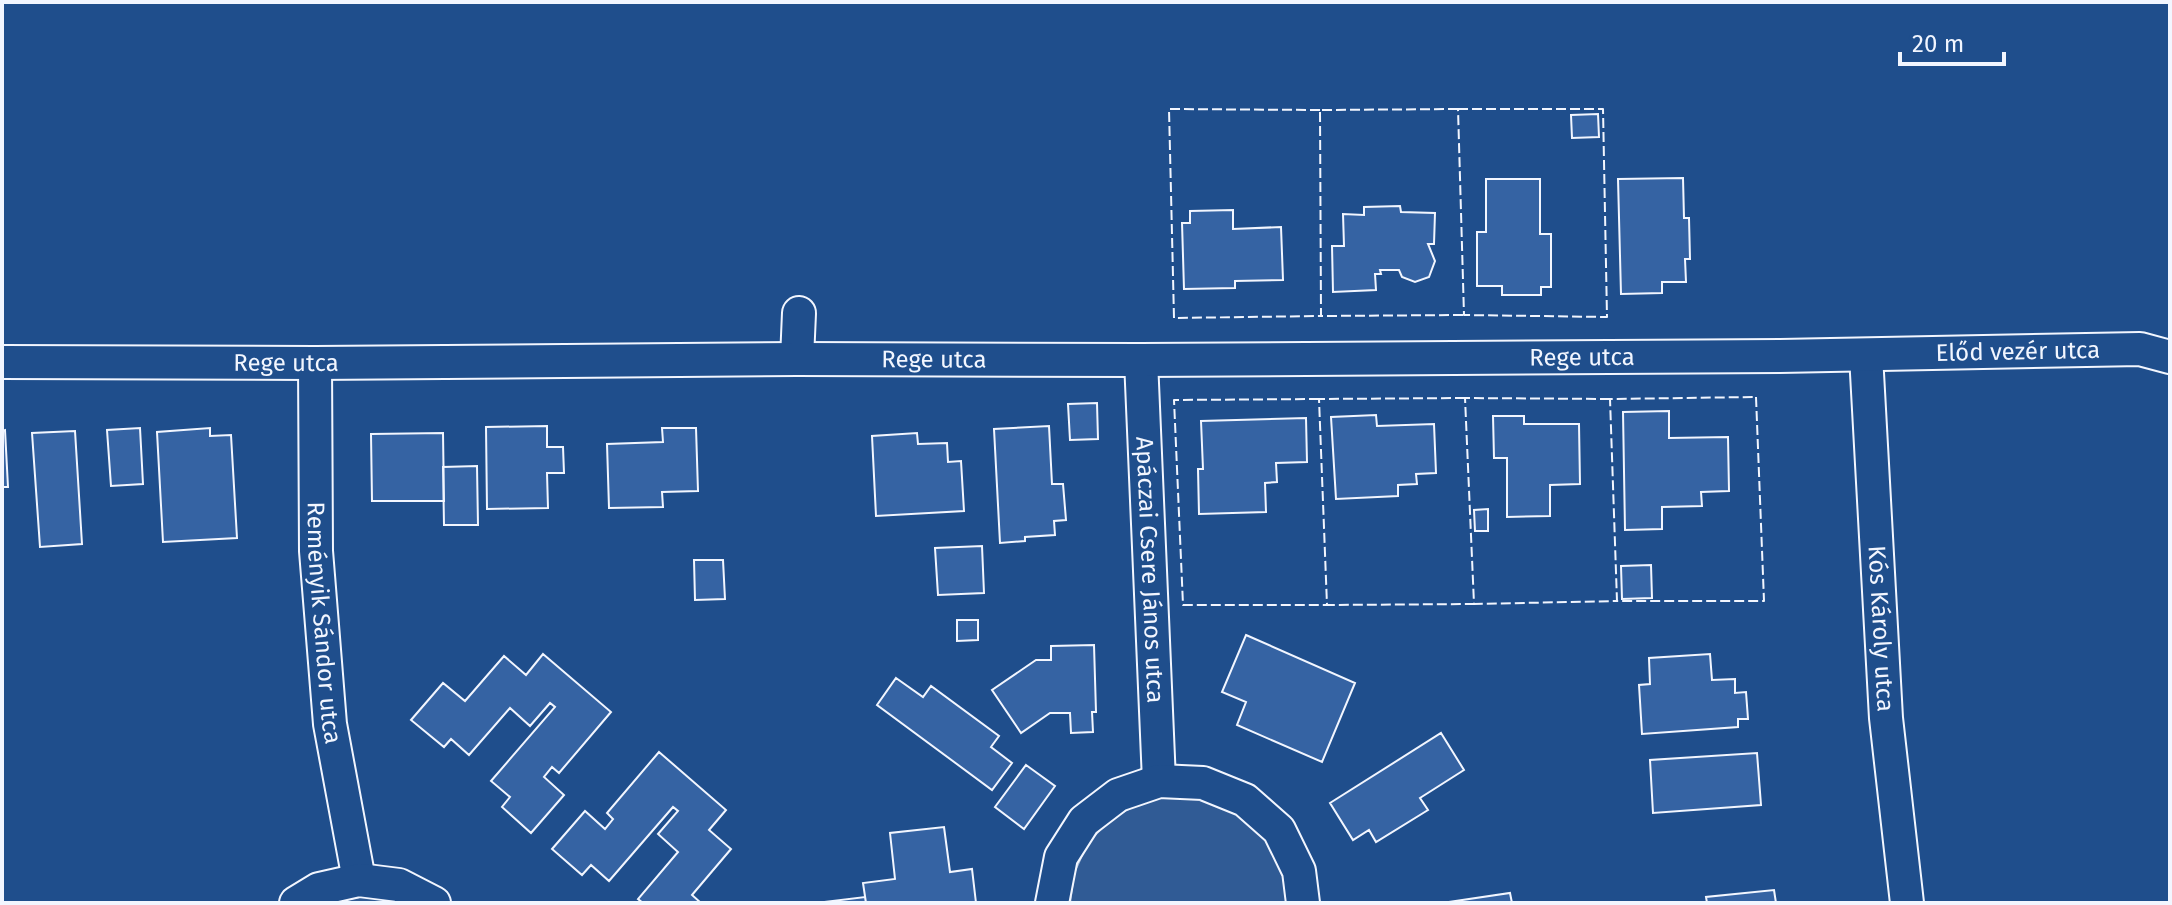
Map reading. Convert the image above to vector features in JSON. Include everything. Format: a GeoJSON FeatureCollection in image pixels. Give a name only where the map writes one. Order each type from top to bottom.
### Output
{"type":"FeatureCollection","features":[{"type":"Feature","properties":{"kind":"street"},"geometry":{"type":"LineString","coordinates":[[797,359],[799,313]]}},
{"type":"Feature","properties":{"kind":"street","name":"Előd vezér utca"},"geometry":{"type":"LineString","coordinates":[[1866,355],[2140,349],[2170,357]]}},
{"type":"Feature","properties":{"kind":"street","name":"Rege utca"},"geometry":{"type":"LineString","coordinates":[[2,362],[1866,355]]}},
{"type":"Feature","properties":{"kind":"street","name":"Kós Károly utca"},"geometry":{"type":"LineString","coordinates":[[1866,355],[1886,718],[1907,903]]}},
{"type":"Feature","properties":{"kind":"street","name":"Apáczai Csere János utca"},"geometry":{"type":"LineString","coordinates":[[1141,360],[1159,781]]}},
{"type":"Feature","properties":{"kind":"street","name":"Reményik Sándor utca"},"geometry":{"type":"LineString","coordinates":[[315,363],[316,551],[330,724],[359,880]]}},
{"type":"Feature","properties":{"kind":"street"},"geometry":{"type":"LineString","coordinates":[[1052,903],[1061,857],[1084,821],[1118,795],[1159,781],[1203,783],[1245,800],[1279,830],[1299,871],[1303,903]]}},
{"type":"Feature","properties":{"kind":"street"},"geometry":{"type":"LineString","coordinates":[[296,903],[319,889],[359,880],[399,885],[434,903]]}},
{"type":"Feature","properties":{"kind":"shaded area"},"geometry":{"type":"Polygon","coordinates":[[[1176,795],[1210,800],[1241,815],[1268,842],[1283,876],[1287,903],[1070,903],[1074,873],[1088,842],[1112,818],[1143,801],[1176,795]]]}},
{"type":"Feature","properties":{"kind":"shaded area"},"geometry":{"type":"Polygon","coordinates":[[[364,896],[397,901],[400,903],[329,903],[364,896]]]}},
{"type":"Feature","properties":{"kind":"building"},"geometry":{"type":"Polygon","coordinates":[[[1598,114],[1599,137],[1572,138],[1571,115],[1598,114]]]}},
{"type":"Feature","properties":{"kind":"building"},"geometry":{"type":"Polygon","coordinates":[[[1683,178],[1684,218],[1689,218],[1690,259],[1685,259],[1686,282],[1662,282],[1662,293],[1621,294],[1618,179],[1683,178]]]}},
{"type":"Feature","properties":{"kind":"building"},"geometry":{"type":"Polygon","coordinates":[[[1486,179],[1540,179],[1540,234],[1551,234],[1551,287],[1541,287],[1541,295],[1502,295],[1502,286],[1477,286],[1477,232],[1486,232],[1486,179]]]}},
{"type":"Feature","properties":{"kind":"building"},"geometry":{"type":"Polygon","coordinates":[[[1400,206],[1401,212],[1435,213],[1434,244],[1428,244],[1435,261],[1429,277],[1415,282],[1402,277],[1399,270],[1380,270],[1381,274],[1375,274],[1376,290],[1333,292],[1332,246],[1344,246],[1343,214],[1364,215],[1364,207],[1400,206]]]}},
{"type":"Feature","properties":{"kind":"building"},"geometry":{"type":"Polygon","coordinates":[[[1233,210],[1233,229],[1281,227],[1283,280],[1235,281],[1235,288],[1184,289],[1182,223],[1190,223],[1190,211],[1233,210]]]}},
{"type":"Feature","properties":{"kind":"building"},"geometry":{"type":"Polygon","coordinates":[[[1097,403],[1098,439],[1070,440],[1068,404],[1097,403]]]}},
{"type":"Feature","properties":{"kind":"building"},"geometry":{"type":"Polygon","coordinates":[[[1669,411],[1669,438],[1728,437],[1729,491],[1701,492],[1702,506],[1662,507],[1662,529],[1625,530],[1623,412],[1669,411]]]}},
{"type":"Feature","properties":{"kind":"building"},"geometry":{"type":"Polygon","coordinates":[[[1376,415],[1377,426],[1434,424],[1436,473],[1416,474],[1417,484],[1398,485],[1398,496],[1336,499],[1331,417],[1376,415]]]}},
{"type":"Feature","properties":{"kind":"building"},"geometry":{"type":"Polygon","coordinates":[[[1493,416],[1524,416],[1524,424],[1579,424],[1580,484],[1550,485],[1550,516],[1507,517],[1507,458],[1494,458],[1493,416]]]}},
{"type":"Feature","properties":{"kind":"building"},"geometry":{"type":"Polygon","coordinates":[[[1306,418],[1307,462],[1276,463],[1277,482],[1265,483],[1266,512],[1199,514],[1198,469],[1203,469],[1201,421],[1306,418]]]}},
{"type":"Feature","properties":{"kind":"building"},"geometry":{"type":"Polygon","coordinates":[[[547,426],[547,447],[563,447],[564,473],[547,473],[548,508],[487,509],[486,427],[547,426]]]}},
{"type":"Feature","properties":{"kind":"building"},"geometry":{"type":"Polygon","coordinates":[[[1049,426],[1052,484],[1063,484],[1066,520],[1054,521],[1055,535],[1000,543],[994,429],[1049,426]]]}},
{"type":"Feature","properties":{"kind":"building"},"geometry":{"type":"Polygon","coordinates":[[[140,428],[143,484],[111,486],[107,430],[140,428]]]}},
{"type":"Feature","properties":{"kind":"building"},"geometry":{"type":"Polygon","coordinates":[[[210,428],[210,436],[231,435],[237,538],[163,542],[157,432],[210,428]]]}},
{"type":"Feature","properties":{"kind":"building"},"geometry":{"type":"Polygon","coordinates":[[[662,428],[696,428],[698,491],[662,492],[663,507],[609,508],[607,444],[663,442],[662,428]]]}},
{"type":"Feature","properties":{"kind":"building"},"geometry":{"type":"Polygon","coordinates":[[[5,430],[8,487],[2,487],[2,431],[5,430]]]}},
{"type":"Feature","properties":{"kind":"building"},"geometry":{"type":"Polygon","coordinates":[[[75,431],[82,544],[40,547],[32,433],[75,431]]]}},
{"type":"Feature","properties":{"kind":"building"},"geometry":{"type":"Polygon","coordinates":[[[443,433],[444,501],[372,501],[371,434],[443,433]]]}},
{"type":"Feature","properties":{"kind":"building"},"geometry":{"type":"Polygon","coordinates":[[[917,433],[918,444],[947,443],[948,462],[961,461],[964,511],[876,516],[872,436],[917,433]]]}},
{"type":"Feature","properties":{"kind":"building"},"geometry":{"type":"Polygon","coordinates":[[[477,466],[478,525],[444,525],[443,467],[477,466]]]}},
{"type":"Feature","properties":{"kind":"building"},"geometry":{"type":"Polygon","coordinates":[[[1488,509],[1488,531],[1475,531],[1474,510],[1488,509]]]}},
{"type":"Feature","properties":{"kind":"building"},"geometry":{"type":"Polygon","coordinates":[[[982,546],[984,593],[938,595],[935,548],[982,546]]]}},
{"type":"Feature","properties":{"kind":"building"},"geometry":{"type":"Polygon","coordinates":[[[694,560],[723,560],[725,599],[695,600],[694,560]]]}},
{"type":"Feature","properties":{"kind":"building"},"geometry":{"type":"Polygon","coordinates":[[[1651,565],[1652,598],[1622,599],[1621,566],[1651,565]]]}},
{"type":"Feature","properties":{"kind":"building"},"geometry":{"type":"Polygon","coordinates":[[[957,620],[978,620],[978,640],[957,641],[957,620]]]}},
{"type":"Feature","properties":{"kind":"building"},"geometry":{"type":"Polygon","coordinates":[[[1246,635],[1355,683],[1322,762],[1237,725],[1246,702],[1222,692],[1246,635]]]}},
{"type":"Feature","properties":{"kind":"building"},"geometry":{"type":"Polygon","coordinates":[[[1094,645],[1096,712],[1092,712],[1093,732],[1071,733],[1070,713],[1050,713],[1021,733],[992,690],[1036,660],[1051,660],[1051,646],[1094,645]]]}},
{"type":"Feature","properties":{"kind":"building"},"geometry":{"type":"Polygon","coordinates":[[[543,654],[611,712],[559,773],[552,767],[544,777],[564,795],[531,833],[502,807],[510,797],[491,781],[555,707],[550,703],[530,726],[510,708],[469,755],[451,739],[444,747],[411,720],[443,683],[465,701],[504,656],[526,675],[543,654]]]}},
{"type":"Feature","properties":{"kind":"building"},"geometry":{"type":"Polygon","coordinates":[[[1710,654],[1712,680],[1735,679],[1735,693],[1746,692],[1748,719],[1738,719],[1738,727],[1642,734],[1639,685],[1650,684],[1649,658],[1710,654]]]}},
{"type":"Feature","properties":{"kind":"building"},"geometry":{"type":"Polygon","coordinates":[[[896,678],[923,697],[931,686],[999,736],[991,747],[1012,763],[992,790],[877,705],[896,678]]]}},
{"type":"Feature","properties":{"kind":"building"},"geometry":{"type":"Polygon","coordinates":[[[1441,733],[1464,770],[1420,798],[1428,810],[1376,842],[1369,830],[1353,840],[1330,803],[1441,733]]]}},
{"type":"Feature","properties":{"kind":"building"},"geometry":{"type":"Polygon","coordinates":[[[659,752],[726,810],[709,830],[731,849],[692,895],[701,903],[643,903],[638,899],[678,852],[658,834],[678,811],[673,807],[609,881],[591,865],[582,875],[552,849],[585,811],[605,829],[613,819],[607,813],[659,752]]]}},
{"type":"Feature","properties":{"kind":"building"},"geometry":{"type":"Polygon","coordinates":[[[1757,753],[1761,805],[1653,813],[1650,760],[1757,753]]]}},
{"type":"Feature","properties":{"kind":"building"},"geometry":{"type":"Polygon","coordinates":[[[1026,765],[1055,786],[1024,829],[995,807],[1026,765]]]}},
{"type":"Feature","properties":{"kind":"building"},"geometry":{"type":"Polygon","coordinates":[[[944,827],[950,872],[972,869],[976,903],[866,903],[863,883],[895,879],[890,833],[944,827]]]}},
{"type":"Feature","properties":{"kind":"building"},"geometry":{"type":"Polygon","coordinates":[[[1774,890],[1776,903],[1707,903],[1706,897],[1774,890]]]}},
{"type":"Feature","properties":{"kind":"building"},"geometry":{"type":"Polygon","coordinates":[[[1510,893],[1512,903],[1442,903],[1510,893]]]}},
{"type":"Feature","properties":{"kind":"building"},"geometry":{"type":"Polygon","coordinates":[[[865,897],[866,903],[816,903],[865,897]]]}},
{"type":"Feature","properties":{"kind":"fence"},"geometry":{"type":"LineString","coordinates":[[1320,110],[1169,109],[1174,318],[1321,316]]}},
{"type":"Feature","properties":{"kind":"fence"},"geometry":{"type":"LineString","coordinates":[[1458,109],[1603,109],[1607,317],[1464,315],[1458,109]]}},
{"type":"Feature","properties":{"kind":"fence"},"geometry":{"type":"LineString","coordinates":[[1458,109],[1320,110],[1321,316],[1464,315]]}},
{"type":"Feature","properties":{"kind":"fence"},"geometry":{"type":"LineString","coordinates":[[1756,397],[1764,601],[1617,601],[1610,399],[1756,397]]}},
{"type":"Feature","properties":{"kind":"fence"},"geometry":{"type":"LineString","coordinates":[[1465,398],[1319,399],[1327,605],[1474,604]]}},
{"type":"Feature","properties":{"kind":"fence"},"geometry":{"type":"LineString","coordinates":[[1610,399],[1465,398],[1474,604],[1617,601]]}},
{"type":"Feature","properties":{"kind":"fence"},"geometry":{"type":"LineString","coordinates":[[1319,399],[1174,400],[1183,605],[1327,605]]}}]}
